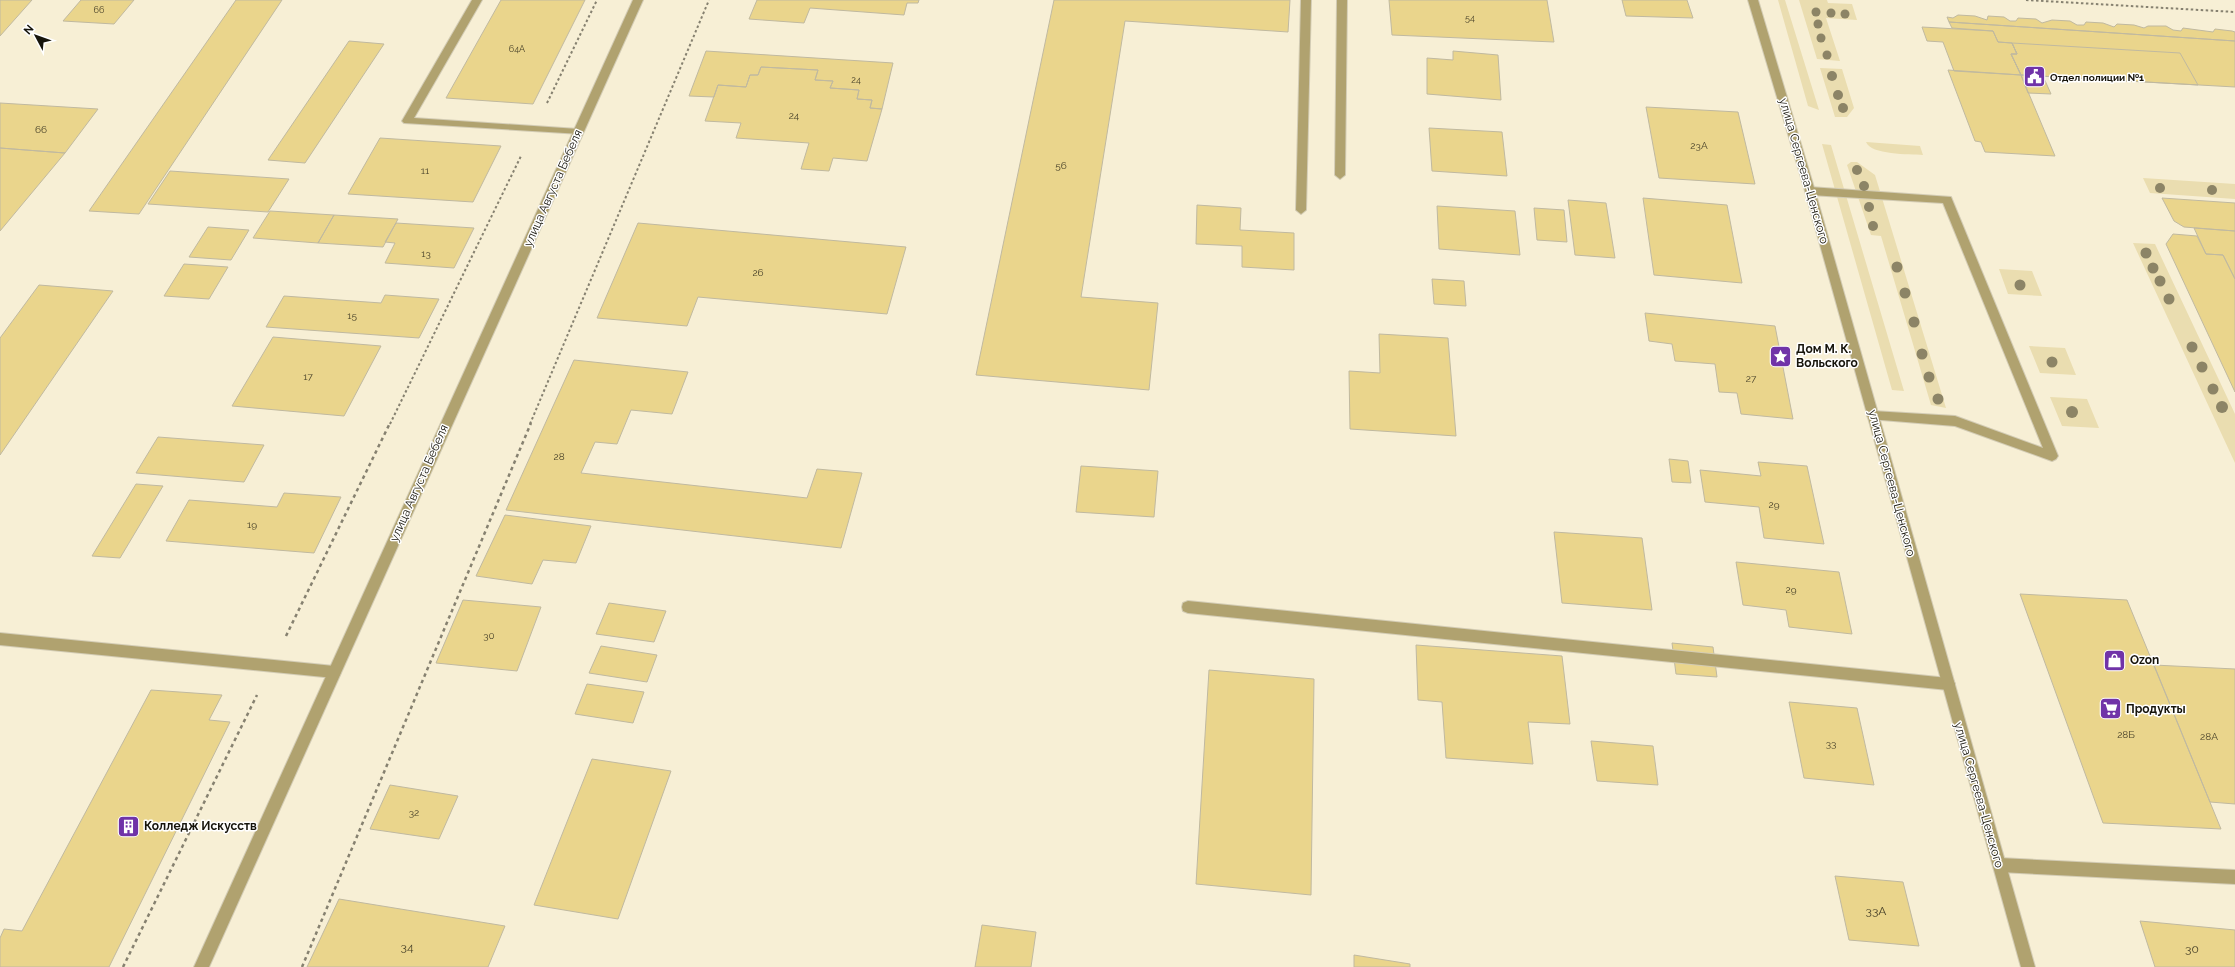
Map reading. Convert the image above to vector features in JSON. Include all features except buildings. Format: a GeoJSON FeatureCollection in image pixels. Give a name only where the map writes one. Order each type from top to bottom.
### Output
{"type":"FeatureCollection","features":[{"type":"Feature","properties":{"kind":"street"},"geometry":{"type":"LineString","coordinates":[[477,0],[407,121],[578,132]]}},
{"type":"Feature","properties":{"kind":"street","name":"улица Августа Бебеля"},"geometry":{"type":"LineString","coordinates":[[201,967],[638,0]]}},
{"type":"Feature","properties":{"kind":"street"},"geometry":{"type":"LineString","coordinates":[[1301,210],[1306,0]]}},
{"type":"Feature","properties":{"kind":"street"},"geometry":{"type":"LineString","coordinates":[[1340,175],[1342,0]]}},
{"type":"Feature","properties":{"kind":"street","name":"улица Сергеева-Ценского"},"geometry":{"type":"LineString","coordinates":[[1753,0],[1810,191],[2028,967]]}},
{"type":"Feature","properties":{"kind":"street"},"geometry":{"type":"LineString","coordinates":[[1810,191],[1947,200],[2052,456],[1955,421],[1873,416]]}},
{"type":"Feature","properties":{"kind":"street"},"geometry":{"type":"LineString","coordinates":[[1188,607],[1948,684]]}},
{"type":"Feature","properties":{"kind":"street"},"geometry":{"type":"LineString","coordinates":[[0,639],[334,672]]}},
{"type":"Feature","properties":{"kind":"street"},"geometry":{"type":"LineString","coordinates":[[2000,865],[2235,878]]}},
{"type":"Feature","properties":{"kind":"path"},"geometry":{"type":"LineString","coordinates":[[123,967],[597,0]]}},
{"type":"Feature","properties":{"kind":"path"},"geometry":{"type":"LineString","coordinates":[[302,967],[709,0]]}},
{"type":"Feature","properties":{"kind":"path"},"geometry":{"type":"LineString","coordinates":[[2026,0],[2235,12]]}},
{"type":"Feature","properties":{"kind":"shaded area"},"geometry":{"type":"Polygon","coordinates":[[[1778,0],[1785,0],[1819,110],[1808,106],[1778,0]]]}},
{"type":"Feature","properties":{"kind":"shaded area"},"geometry":{"type":"Polygon","coordinates":[[[1799,0],[1827,0],[1828,3],[1852,4],[1857,20],[1826,18],[1840,61],[1817,59],[1799,0]]]}},
{"type":"Feature","properties":{"kind":"shaded area"},"geometry":{"type":"Polygon","coordinates":[[[1820,68],[1842,69],[1854,108],[1847,117],[1835,117],[1820,68]]]}},
{"type":"Feature","properties":{"kind":"shaded area"},"geometry":{"type":"Polygon","coordinates":[[[1866,142],[1920,146],[1923,155],[1883,152],[1869,146],[1866,142]]]}},
{"type":"Feature","properties":{"kind":"shaded area"},"geometry":{"type":"Polygon","coordinates":[[[1822,144],[1831,145],[1904,391],[1892,390],[1822,144]]]}},
{"type":"Feature","properties":{"kind":"shaded area"},"geometry":{"type":"Polygon","coordinates":[[[1851,162],[1857,162],[1875,175],[1946,408],[1931,405],[1881,236],[1871,235],[1847,165],[1851,162]]]}},
{"type":"Feature","properties":{"kind":"shaded area"},"geometry":{"type":"Polygon","coordinates":[[[2143,178],[2235,184],[2235,199],[2150,193],[2143,178]]]}},
{"type":"Feature","properties":{"kind":"shaded area"},"geometry":{"type":"Polygon","coordinates":[[[2133,243],[2155,244],[2235,414],[2235,463],[2133,243]]]}},
{"type":"Feature","properties":{"kind":"shaded area"},"geometry":{"type":"Polygon","coordinates":[[[1999,269],[2032,271],[2042,296],[2008,294],[1999,269]]]}},
{"type":"Feature","properties":{"kind":"shaded area"},"geometry":{"type":"Polygon","coordinates":[[[2029,346],[2065,348],[2076,375],[2040,373],[2029,346]]]}},
{"type":"Feature","properties":{"kind":"shaded area"},"geometry":{"type":"Polygon","coordinates":[[[2050,397],[2087,399],[2099,428],[2062,426],[2050,397]]]}},
{"type":"Feature","properties":{"kind":"place","name":"Отдел полиции №1"},"geometry":{"type":"Point","coordinates":[2035,77]}},
{"type":"Feature","properties":{"kind":"place","name":"Дом М. К. Вольского"},"geometry":{"type":"Point","coordinates":[1781,356]}},
{"type":"Feature","properties":{"kind":"place","name":"Ozon"},"geometry":{"type":"Point","coordinates":[2114,660]}},
{"type":"Feature","properties":{"kind":"place","name":"Продукты"},"geometry":{"type":"Point","coordinates":[2110,709]}},
{"type":"Feature","properties":{"kind":"place","name":"Колледж Искусств"},"geometry":{"type":"Point","coordinates":[129,826]}}]}
